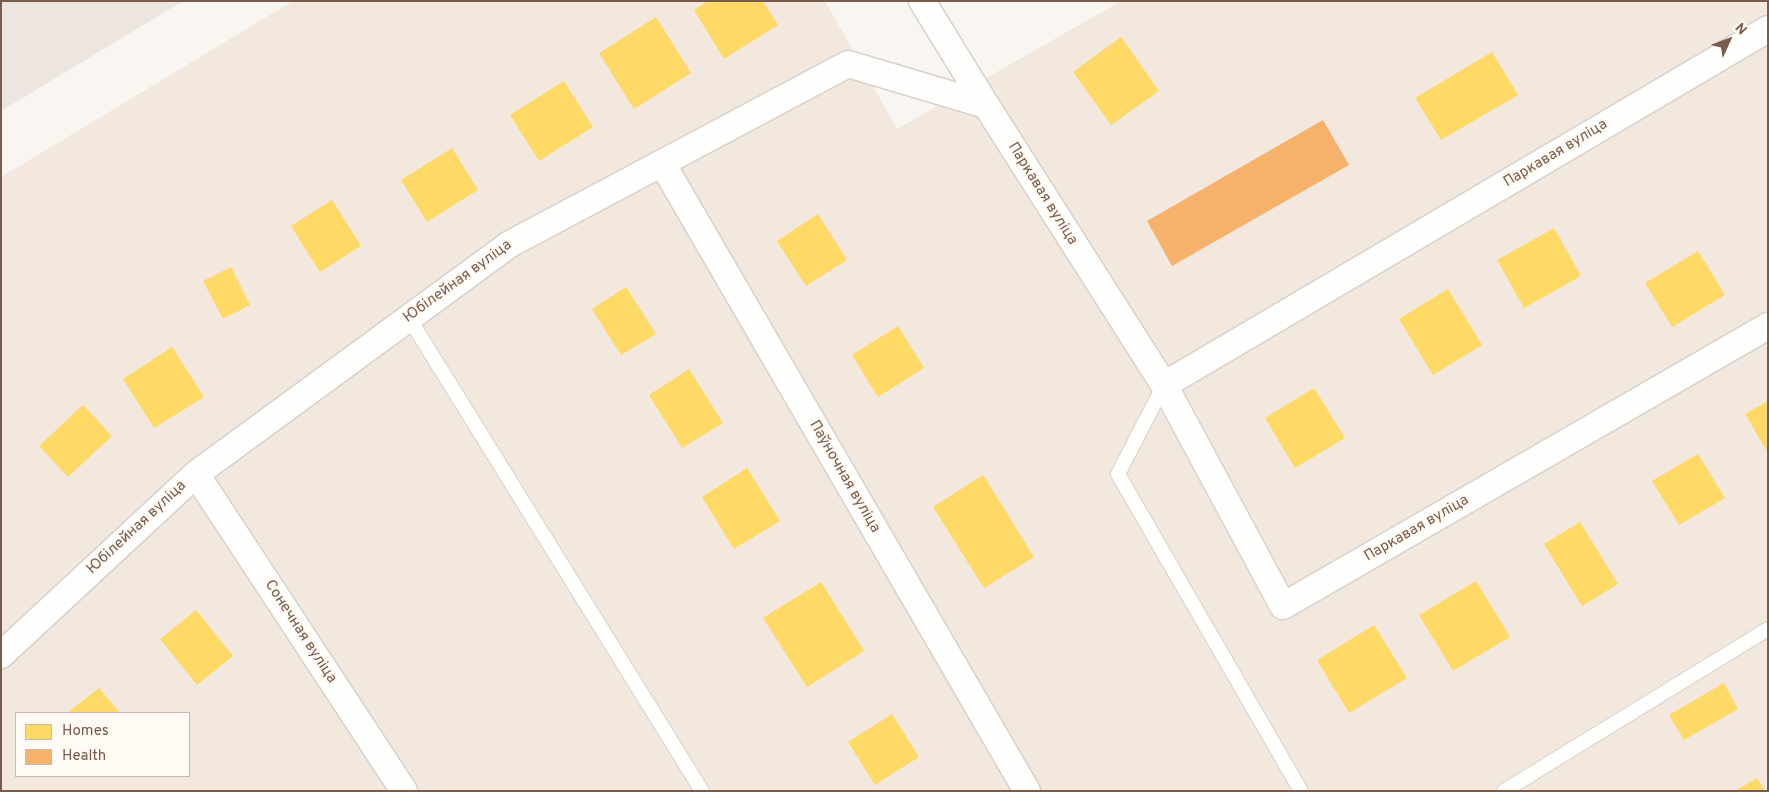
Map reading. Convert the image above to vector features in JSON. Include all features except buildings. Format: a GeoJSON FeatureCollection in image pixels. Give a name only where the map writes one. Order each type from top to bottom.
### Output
{"type":"FeatureCollection","features":[{"type":"Feature","properties":{"kind":"street","name":"Паркавая вуліца"},"geometry":{"type":"LineString","coordinates":[[922,1],[1164,385],[1284,606],[1768,326]]}},
{"type":"Feature","properties":{"kind":"street","name":"Паркавая вуліца"},"geometry":{"type":"LineString","coordinates":[[1164,385],[1768,29]]}},
{"type":"Feature","properties":{"kind":"street","name":"Юбілейная вуліца"},"geometry":{"type":"LineString","coordinates":[[1,655],[196,474],[510,244],[848,64],[986,105]]}},
{"type":"Feature","properties":{"kind":"street","name":"Паўночная вуліца"},"geometry":{"type":"LineString","coordinates":[[662,163],[1027,791]]}},
{"type":"Feature","properties":{"kind":"street","name":"Сонечная вуліца"},"geometry":{"type":"LineString","coordinates":[[196,474],[404,791]]}},
{"type":"Feature","properties":{"kind":"lane"},"geometry":{"type":"LineString","coordinates":[[409,318],[702,791]]}},
{"type":"Feature","properties":{"kind":"lane"},"geometry":{"type":"LineString","coordinates":[[1164,385],[1118,474],[1302,791]]}},
{"type":"Feature","properties":{"kind":"lane"},"geometry":{"type":"LineString","coordinates":[[1504,791],[1768,629]]}},
{"type":"Feature","properties":{"kind":"shaded area"},"geometry":{"type":"Polygon","coordinates":[[[1,1],[183,1],[1,111],[1,1]]]}},
{"type":"Feature","properties":{"kind":"shaded area"},"geometry":{"type":"Polygon","coordinates":[[[293,1],[825,1],[897,129],[1121,1],[1768,1],[1768,791],[1,791],[1,177],[293,1]]]}}]}
